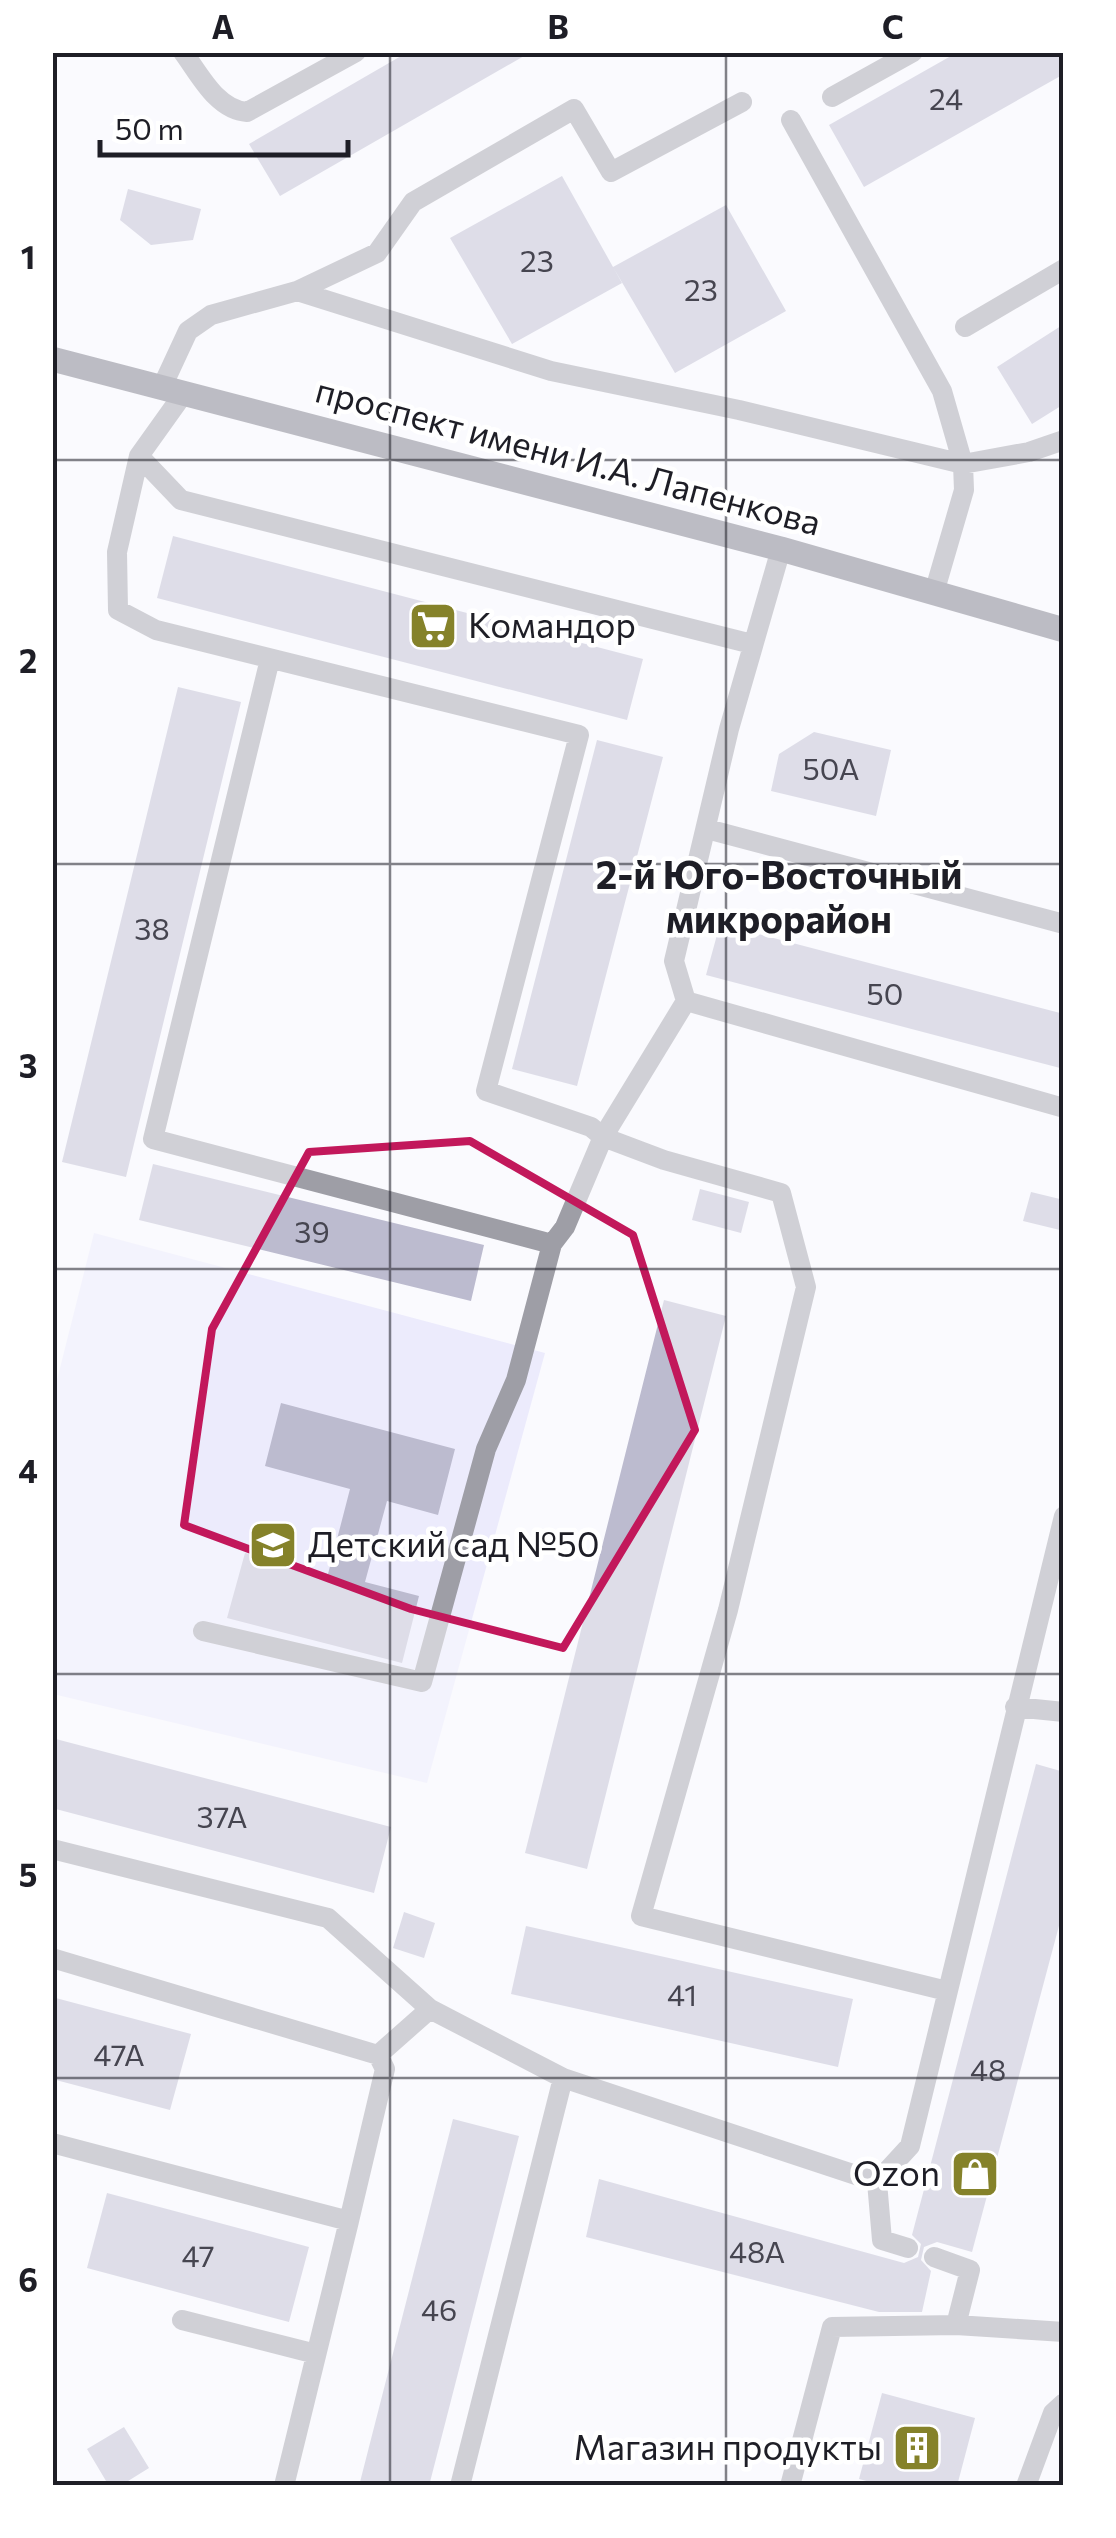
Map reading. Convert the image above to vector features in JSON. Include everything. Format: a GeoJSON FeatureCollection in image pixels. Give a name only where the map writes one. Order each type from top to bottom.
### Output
{"type":"FeatureCollection","features":[{"type":"Feature","properties":{"kind":"main road","name":"проспект имени И.А. Лапенкова"},"geometry":{"type":"LineString","coordinates":[[52,359],[782,549],[1064,630]]}},
{"type":"Feature","properties":{"kind":"lane"},"geometry":{"type":"LineString","coordinates":[[182,52],[223,103],[233,111],[247,112],[356,52]]}},
{"type":"Feature","properties":{"kind":"lane"},"geometry":{"type":"LineString","coordinates":[[832,97],[912,52]]}},
{"type":"Feature","properties":{"kind":"lane"},"geometry":{"type":"LineString","coordinates":[[742,102],[611,172],[574,109],[413,202],[377,253],[296,292],[212,315],[188,330],[173,390],[139,456],[117,552],[118,610],[156,630],[579,736],[486,1091],[592,1127],[603,1137],[664,1160],[781,1193],[806,1287],[728,1610],[641,1916],[947,1991]]}},
{"type":"Feature","properties":{"kind":"lane"},"geometry":{"type":"LineString","coordinates":[[791,120],[942,391],[962,464],[964,490],[934,593]]}},
{"type":"Feature","properties":{"kind":"lane"},"geometry":{"type":"LineString","coordinates":[[965,326],[1064,268]]}},
{"type":"Feature","properties":{"kind":"lane"},"geometry":{"type":"LineString","coordinates":[[296,292],[551,371],[739,410],[962,464],[1029,452],[1064,440]]}},
{"type":"Feature","properties":{"kind":"lane"},"geometry":{"type":"LineString","coordinates":[[139,456],[181,500],[752,644]]}},
{"type":"Feature","properties":{"kind":"lane"},"geometry":{"type":"LineString","coordinates":[[203,1631],[422,1682],[486,1448],[516,1380],[552,1244],[564,1227],[603,1137],[686,1001],[674,962],[752,644],[782,549]]}},
{"type":"Feature","properties":{"kind":"lane"},"geometry":{"type":"LineString","coordinates":[[270,659],[153,1138],[552,1244]]}},
{"type":"Feature","properties":{"kind":"lane"},"geometry":{"type":"LineString","coordinates":[[707,829],[1064,924]]}},
{"type":"Feature","properties":{"kind":"lane"},"geometry":{"type":"LineString","coordinates":[[686,1001],[1064,1108]]}},
{"type":"Feature","properties":{"kind":"lane"},"geometry":{"type":"LineString","coordinates":[[908,2248],[882,2240],[877,2182],[910,2146],[1064,1516]]}},
{"type":"Feature","properties":{"kind":"lane"},"geometry":{"type":"LineString","coordinates":[[1016,1707],[1064,1712]]}},
{"type":"Feature","properties":{"kind":"lane"},"geometry":{"type":"LineString","coordinates":[[52,1850],[328,1918],[430,2008],[562,2078],[877,2182]]}},
{"type":"Feature","properties":{"kind":"lane"},"geometry":{"type":"LineString","coordinates":[[52,1958],[378,2055],[385,2069],[284,2486]]}},
{"type":"Feature","properties":{"kind":"lane"},"geometry":{"type":"LineString","coordinates":[[378,2055],[430,2008]]}},
{"type":"Feature","properties":{"kind":"lane"},"geometry":{"type":"LineString","coordinates":[[460,2486],[562,2078]]}},
{"type":"Feature","properties":{"kind":"lane"},"geometry":{"type":"LineString","coordinates":[[52,2142],[349,2222]]}},
{"type":"Feature","properties":{"kind":"lane"},"geometry":{"type":"LineString","coordinates":[[934,2258],[970,2270],[956,2325]]}},
{"type":"Feature","properties":{"kind":"lane"},"geometry":{"type":"LineString","coordinates":[[182,2320],[316,2354]]}},
{"type":"Feature","properties":{"kind":"lane"},"geometry":{"type":"LineString","coordinates":[[790,2486],[832,2328],[956,2325],[1064,2332]]}},
{"type":"Feature","properties":{"kind":"lane"},"geometry":{"type":"LineString","coordinates":[[1026,2486],[1053,2413],[1064,2402]]}},
{"type":"Feature","properties":{"kind":"highlighted area"},"geometry":{"type":"Polygon","coordinates":[[[470,1141],[633,1235],[695,1430],[563,1648],[411,1609],[184,1525],[212,1329],[309,1152],[470,1141]]]}},
{"type":"Feature","properties":{"kind":"shaded area","name":"Детский сад №50"},"geometry":{"type":"Polygon","coordinates":[[[94,1233],[545,1353],[427,1783],[53,1694],[53,1396],[94,1233]]]}},
{"type":"Feature","properties":{"kind":"building"},"geometry":{"type":"Polygon","coordinates":[[[408,52],[531,52],[280,196],[249,144],[408,52]]]}},
{"type":"Feature","properties":{"kind":"building"},"geometry":{"type":"Polygon","coordinates":[[[958,52],[1064,52],[1064,74],[864,187],[829,125],[958,52]]]}},
{"type":"Feature","properties":{"kind":"building"},"geometry":{"type":"Polygon","coordinates":[[[562,176],[622,283],[512,344],[450,238],[562,176]]]}},
{"type":"Feature","properties":{"kind":"building"},"geometry":{"type":"Polygon","coordinates":[[[128,189],[201,209],[193,240],[151,245],[120,220],[128,189]]]}},
{"type":"Feature","properties":{"kind":"building"},"geometry":{"type":"Polygon","coordinates":[[[726,205],[786,311],[675,373],[613,267],[726,205]]]}},
{"type":"Feature","properties":{"kind":"building"},"geometry":{"type":"Polygon","coordinates":[[[1064,324],[1064,404],[1032,424],[997,367],[1064,324]]]}},
{"type":"Feature","properties":{"kind":"building"},"geometry":{"type":"Polygon","coordinates":[[[173,536],[643,659],[627,720],[157,598],[173,536]]]}},
{"type":"Feature","properties":{"kind":"building"},"geometry":{"type":"Polygon","coordinates":[[[178,687],[241,702],[126,1177],[62,1162],[178,687]]]}},
{"type":"Feature","properties":{"kind":"building"},"geometry":{"type":"Polygon","coordinates":[[[814,732],[891,750],[876,816],[771,791],[779,754],[814,732]]]}},
{"type":"Feature","properties":{"kind":"building"},"geometry":{"type":"Polygon","coordinates":[[[597,740],[663,757],[577,1086],[512,1069],[597,740]]]}},
{"type":"Feature","properties":{"kind":"building"},"geometry":{"type":"Polygon","coordinates":[[[720,924],[1064,1014],[1064,1069],[706,975],[720,924]]]}},
{"type":"Feature","properties":{"kind":"building"},"geometry":{"type":"Polygon","coordinates":[[[153,1164],[484,1245],[471,1301],[139,1220],[153,1164]]]}},
{"type":"Feature","properties":{"kind":"building"},"geometry":{"type":"Polygon","coordinates":[[[700,1189],[749,1202],[741,1233],[692,1220],[700,1189]]]}},
{"type":"Feature","properties":{"kind":"building"},"geometry":{"type":"Polygon","coordinates":[[[1031,1192],[1064,1200],[1064,1231],[1023,1221],[1031,1192]]]}},
{"type":"Feature","properties":{"kind":"building"},"geometry":{"type":"Polygon","coordinates":[[[664,1300],[726,1316],[587,1869],[525,1853],[664,1300]]]}},
{"type":"Feature","properties":{"kind":"building"},"geometry":{"type":"Polygon","coordinates":[[[281,1403],[455,1449],[438,1515],[387,1501],[365,1582],[419,1596],[402,1663],[227,1618],[245,1553],[328,1574],[350,1489],[265,1466],[281,1403]]]}},
{"type":"Feature","properties":{"kind":"building"},"geometry":{"type":"Polygon","coordinates":[[[52,1738],[391,1827],[374,1893],[52,1808],[52,1738]]]}},
{"type":"Feature","properties":{"kind":"building"},"geometry":{"type":"Polygon","coordinates":[[[1036,1764],[1064,1772],[1064,1907],[972,2252],[937,2242],[924,2247],[921,2260],[931,2271],[922,2312],[879,2312],[586,2237],[599,2179],[904,2263],[918,2257],[921,2244],[912,2235],[1036,1764]]]}},
{"type":"Feature","properties":{"kind":"building"},"geometry":{"type":"Polygon","coordinates":[[[404,1912],[435,1923],[424,1958],[393,1948],[404,1912]]]}},
{"type":"Feature","properties":{"kind":"building"},"geometry":{"type":"Polygon","coordinates":[[[526,1926],[853,1999],[838,2067],[511,1994],[526,1926]]]}},
{"type":"Feature","properties":{"kind":"building"},"geometry":{"type":"Polygon","coordinates":[[[52,1997],[191,2034],[170,2110],[52,2079],[52,1997]]]}},
{"type":"Feature","properties":{"kind":"building"},"geometry":{"type":"Polygon","coordinates":[[[453,2119],[519,2136],[429,2486],[359,2486],[453,2119]]]}},
{"type":"Feature","properties":{"kind":"building"},"geometry":{"type":"Polygon","coordinates":[[[107,2193],[309,2247],[289,2322],[87,2268],[107,2193]]]}},
{"type":"Feature","properties":{"kind":"building","name":"Магазин продукты"},"geometry":{"type":"Polygon","coordinates":[[[882,2393],[975,2418],[957,2486],[885,2486],[859,2479],[882,2393]]]}},
{"type":"Feature","properties":{"kind":"building"},"geometry":{"type":"Polygon","coordinates":[[[124,2427],[149,2468],[120,2486],[109,2486],[87,2449],[124,2427]]]}},
{"type":"Feature","properties":{"kind":"place","name":"Командор"},"geometry":{"type":"Point","coordinates":[433,626]}},
{"type":"Feature","properties":{"kind":"place","name":"Детский сад №50"},"geometry":{"type":"Point","coordinates":[273,1545]}},
{"type":"Feature","properties":{"kind":"place","name":"Ozon"},"geometry":{"type":"Point","coordinates":[975,2174]}},
{"type":"Feature","properties":{"kind":"place","name":"Магазин продукты"},"geometry":{"type":"Point","coordinates":[917,2448]}},
{"type":"Feature","properties":{"kind":"district","name":"2-й Юго-Восточный микрорайон"},"geometry":{"type":"Point","coordinates":[779,898]}}]}
